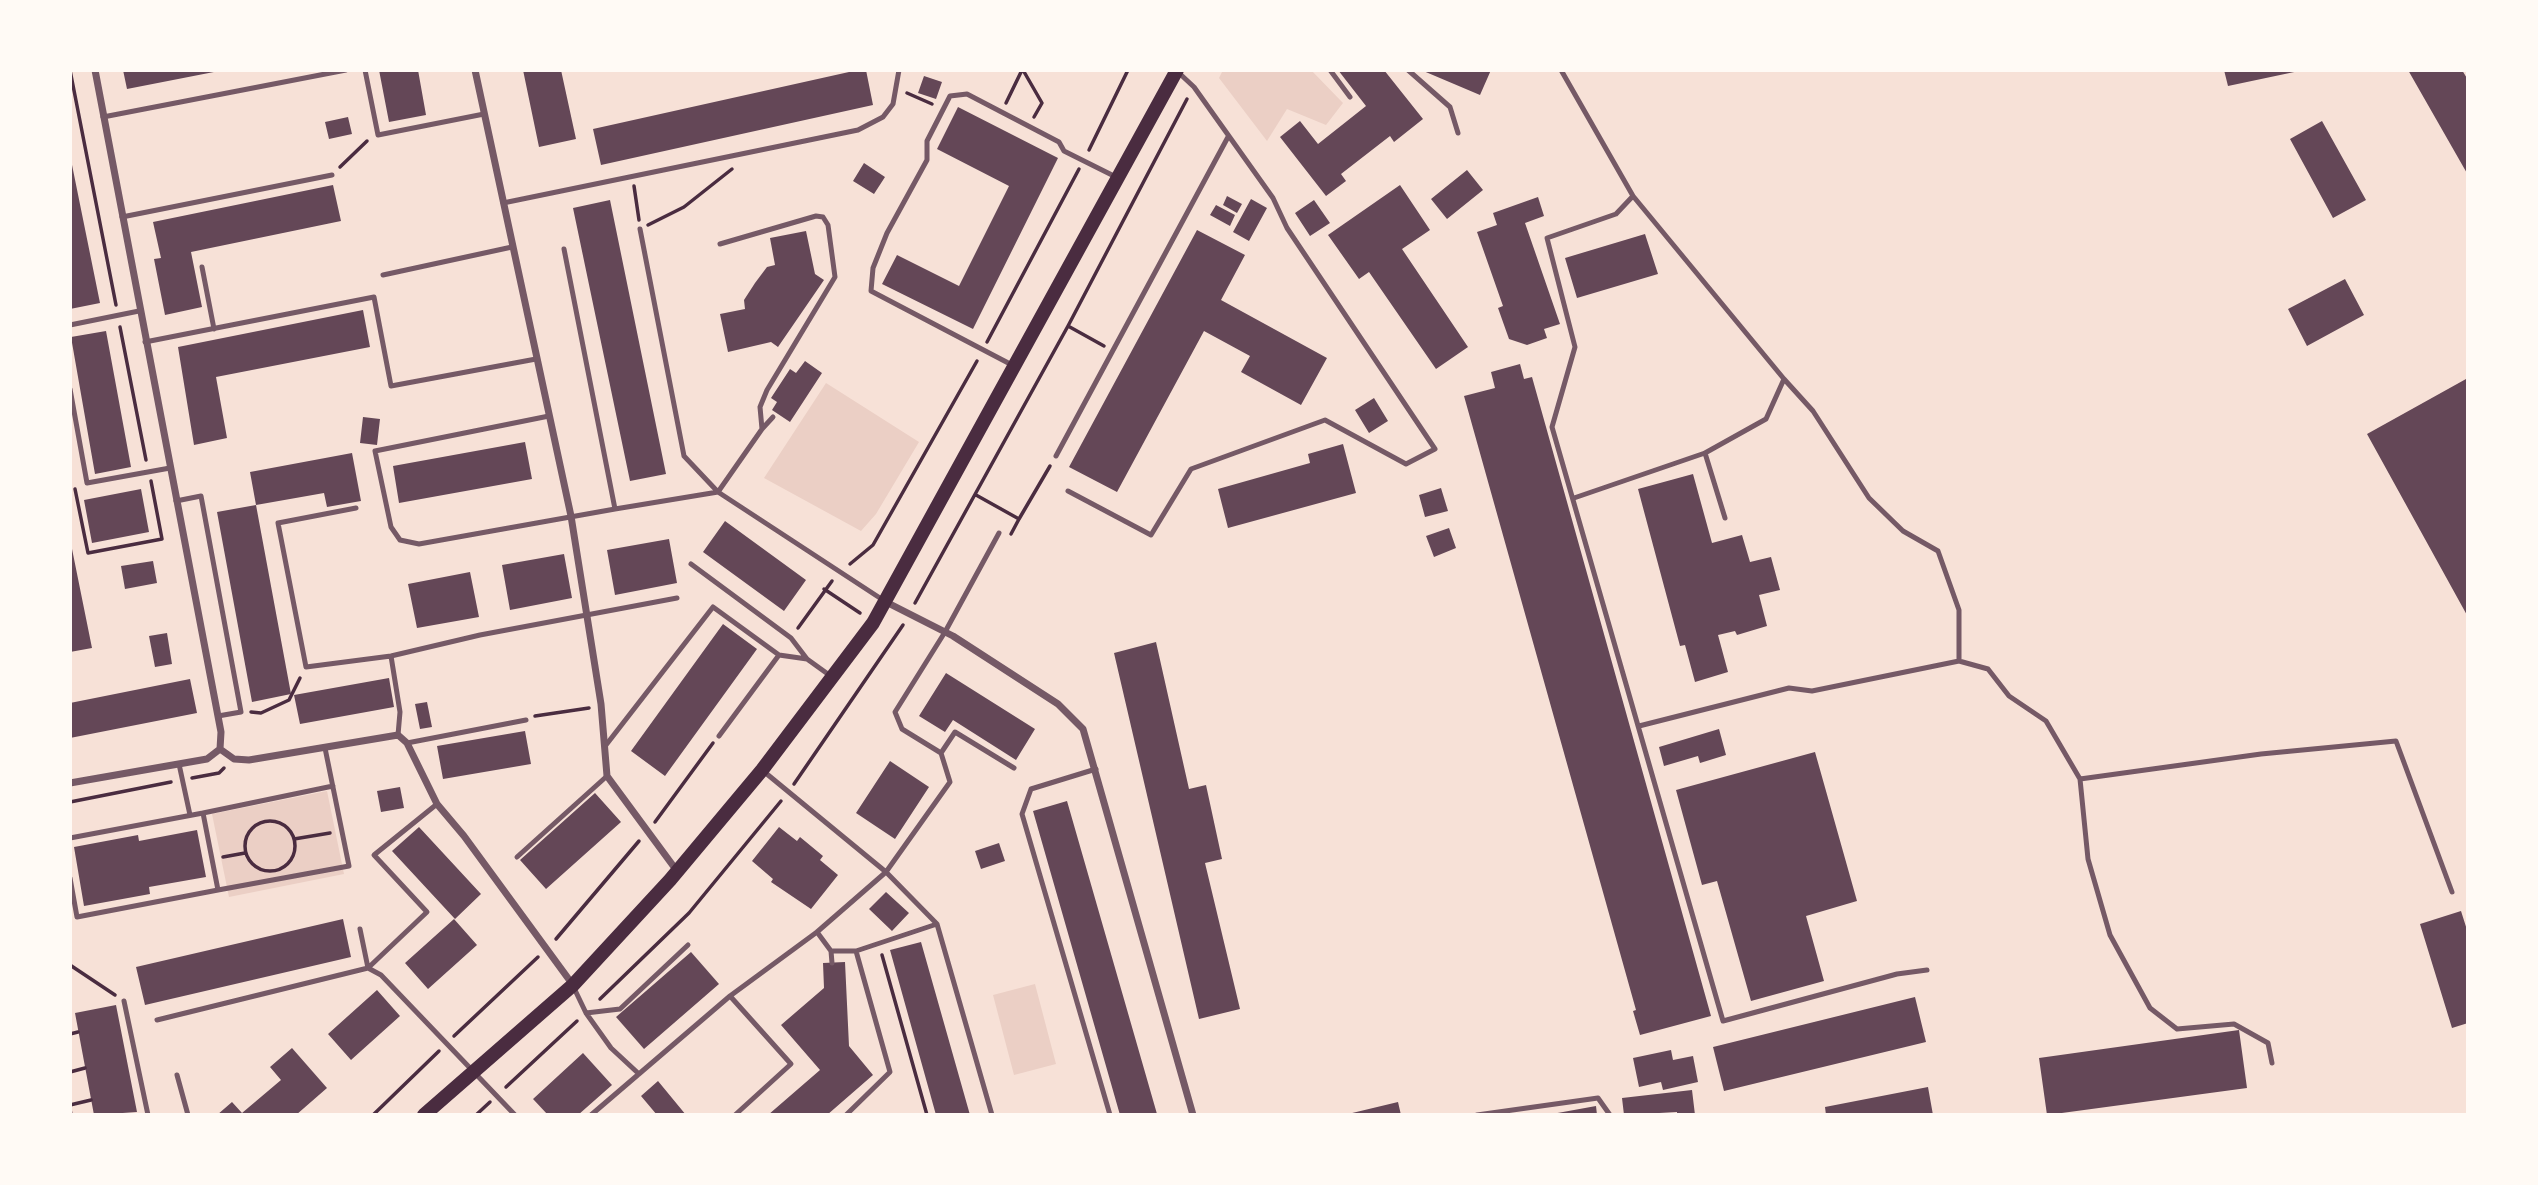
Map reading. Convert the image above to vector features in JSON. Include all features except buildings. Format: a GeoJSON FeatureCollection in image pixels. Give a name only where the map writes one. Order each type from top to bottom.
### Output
{"type":"FeatureCollection","features":[{"type":"Feature","properties":{"kind":"main road"},"geometry":{"type":"LineString","coordinates":[[424,1115],[471,1071],[573,985],[677,871],[762,770],[832,677],[886,601],[1177,70]]}},
{"type":"Feature","properties":{"kind":"street"},"geometry":{"type":"LineString","coordinates":[[95,70],[218,716],[220,748],[234,759],[249,760],[398,735],[407,743],[437,804],[464,836],[573,985]]}},
{"type":"Feature","properties":{"kind":"street"},"geometry":{"type":"LineString","coordinates":[[475,70],[570,516],[601,704],[607,776],[677,871]]}},
{"type":"Feature","properties":{"kind":"street"},"geometry":{"type":"LineString","coordinates":[[886,601],[945,632],[1058,704],[1083,729],[1193,1115]]}},
{"type":"Feature","properties":{"kind":"street"},"geometry":{"type":"LineString","coordinates":[[70,783],[207,759],[220,748]]}},
{"type":"Feature","properties":{"kind":"lane"},"geometry":{"type":"LineString","coordinates":[[103,117],[346,70]]}},
{"type":"Feature","properties":{"kind":"lane"},"geometry":{"type":"LineString","coordinates":[[365,70],[378,135],[484,114]]}},
{"type":"Feature","properties":{"kind":"lane"},"geometry":{"type":"LineString","coordinates":[[503,202],[858,130],[883,117],[893,104],[899,70]]}},
{"type":"Feature","properties":{"kind":"lane"},"geometry":{"type":"LineString","coordinates":[[1068,491],[1151,535],[1191,469],[1325,420],[1406,464],[1435,449],[1287,228],[1273,198],[1194,87],[1177,70]]}},
{"type":"Feature","properties":{"kind":"lane"},"geometry":{"type":"LineString","coordinates":[[1330,70],[1350,97]]}},
{"type":"Feature","properties":{"kind":"lane"},"geometry":{"type":"LineString","coordinates":[[1408,70],[1450,107],[1458,133]]}},
{"type":"Feature","properties":{"kind":"lane"},"geometry":{"type":"LineString","coordinates":[[1561,70],[1633,196],[1813,411],[1869,498],[1903,531],[1938,551],[1959,610],[1959,661]]}},
{"type":"Feature","properties":{"kind":"lane"},"geometry":{"type":"LineString","coordinates":[[1016,368],[871,291],[873,268],[887,233],[927,160],[927,141],[950,96],[967,93],[1059,142],[1065,151],[1119,178]]}},
{"type":"Feature","properties":{"kind":"lane"},"geometry":{"type":"LineString","coordinates":[[1056,456],[1228,137]]}},
{"type":"Feature","properties":{"kind":"lane"},"geometry":{"type":"LineString","coordinates":[[122,218],[332,175]]}},
{"type":"Feature","properties":{"kind":"lane"},"geometry":{"type":"LineString","coordinates":[[1633,196],[1616,214],[1547,239],[1575,347],[1552,428],[1723,1021],[1897,974],[1927,970]]}},
{"type":"Feature","properties":{"kind":"lane"},"geometry":{"type":"LineString","coordinates":[[720,244],[816,215],[823,217],[828,225],[835,277],[767,390],[760,407],[762,429]]}},
{"type":"Feature","properties":{"kind":"lane"},"geometry":{"type":"LineString","coordinates":[[640,229],[684,456],[718,492],[886,601]]}},
{"type":"Feature","properties":{"kind":"lane"},"geometry":{"type":"LineString","coordinates":[[383,275],[512,247]]}},
{"type":"Feature","properties":{"kind":"lane"},"geometry":{"type":"LineString","coordinates":[[564,249],[615,509]]}},
{"type":"Feature","properties":{"kind":"lane"},"geometry":{"type":"LineString","coordinates":[[202,267],[214,329]]}},
{"type":"Feature","properties":{"kind":"lane"},"geometry":{"type":"LineString","coordinates":[[145,342],[374,297],[391,386],[536,359]]}},
{"type":"Feature","properties":{"kind":"lane"},"geometry":{"type":"LineString","coordinates":[[70,325],[139,311]]}},
{"type":"Feature","properties":{"kind":"lane"},"geometry":{"type":"LineString","coordinates":[[1574,498],[1705,453],[1766,419],[1784,379]]}},
{"type":"Feature","properties":{"kind":"lane"},"geometry":{"type":"LineString","coordinates":[[70,389],[87,483],[170,468]]}},
{"type":"Feature","properties":{"kind":"lane"},"geometry":{"type":"LineString","coordinates":[[549,416],[375,451],[391,527],[400,540],[419,544],[718,492],[762,429],[773,418]]}},
{"type":"Feature","properties":{"kind":"lane"},"geometry":{"type":"LineString","coordinates":[[1705,453],[1726,518]]}},
{"type":"Feature","properties":{"kind":"lane"},"geometry":{"type":"LineString","coordinates":[[176,501],[201,496],[241,712],[218,716]]}},
{"type":"Feature","properties":{"kind":"lane"},"geometry":{"type":"LineString","coordinates":[[356,508],[278,523],[306,667],[391,656],[677,598]]}},
{"type":"Feature","properties":{"kind":"lane"},"geometry":{"type":"LineString","coordinates":[[591,1115],[730,996],[817,932],[886,872],[950,782],[941,753],[902,729],[895,712],[945,632],[999,533]]}},
{"type":"Feature","properties":{"kind":"lane"},"geometry":{"type":"LineString","coordinates":[[691,564],[791,638],[807,659],[832,677]]}},
{"type":"Feature","properties":{"kind":"lane"},"geometry":{"type":"LineString","coordinates":[[606,746],[713,607],[779,655],[807,659]]}},
{"type":"Feature","properties":{"kind":"lane"},"geometry":{"type":"LineString","coordinates":[[719,736],[779,655]]}},
{"type":"Feature","properties":{"kind":"lane"},"geometry":{"type":"LineString","coordinates":[[391,656],[400,712],[398,735]]}},
{"type":"Feature","properties":{"kind":"lane"},"geometry":{"type":"LineString","coordinates":[[1639,726],[1789,688],[1812,691],[1959,661],[1988,669],[2009,696],[2046,721],[2080,779],[2088,859],[2110,935],[2150,1008],[2177,1029],[2234,1024],[2268,1043],[2272,1063]]}},
{"type":"Feature","properties":{"kind":"lane"},"geometry":{"type":"LineString","coordinates":[[407,743],[526,720]]}},
{"type":"Feature","properties":{"kind":"lane"},"geometry":{"type":"LineString","coordinates":[[941,753],[955,732],[1014,768]]}},
{"type":"Feature","properties":{"kind":"lane"},"geometry":{"type":"LineString","coordinates":[[2080,779],[2261,754],[2396,741],[2452,892]]}},
{"type":"Feature","properties":{"kind":"lane"},"geometry":{"type":"LineString","coordinates":[[70,879],[77,917],[349,866],[325,748]]}},
{"type":"Feature","properties":{"kind":"lane"},"geometry":{"type":"LineString","coordinates":[[179,764],[190,815]]}},
{"type":"Feature","properties":{"kind":"lane"},"geometry":{"type":"LineString","coordinates":[[1096,769],[1031,789],[1022,814],[1110,1115]]}},
{"type":"Feature","properties":{"kind":"lane"},"geometry":{"type":"LineString","coordinates":[[762,770],[886,872],[937,924],[992,1115]]}},
{"type":"Feature","properties":{"kind":"lane"},"geometry":{"type":"LineString","coordinates":[[517,857],[607,776]]}},
{"type":"Feature","properties":{"kind":"lane"},"geometry":{"type":"LineString","coordinates":[[70,838],[333,786]]}},
{"type":"Feature","properties":{"kind":"lane"},"geometry":{"type":"LineString","coordinates":[[157,1020],[368,968],[428,912],[374,855],[437,804]]}},
{"type":"Feature","properties":{"kind":"lane"},"geometry":{"type":"LineString","coordinates":[[203,813],[218,890]]}},
{"type":"Feature","properties":{"kind":"lane"},"geometry":{"type":"LineString","coordinates":[[831,951],[856,951],[937,924]]}},
{"type":"Feature","properties":{"kind":"lane"},"geometry":{"type":"LineString","coordinates":[[360,929],[368,968]]}},
{"type":"Feature","properties":{"kind":"lane"},"geometry":{"type":"LineString","coordinates":[[817,932],[831,951],[832,962]]}},
{"type":"Feature","properties":{"kind":"lane"},"geometry":{"type":"LineString","coordinates":[[586,1013],[620,1009],[688,945]]}},
{"type":"Feature","properties":{"kind":"lane"},"geometry":{"type":"LineString","coordinates":[[846,1115],[890,1072],[856,951]]}},
{"type":"Feature","properties":{"kind":"lane"},"geometry":{"type":"LineString","coordinates":[[368,968],[381,975],[515,1115]]}},
{"type":"Feature","properties":{"kind":"lane"},"geometry":{"type":"LineString","coordinates":[[573,985],[586,1013],[611,1048],[639,1074]]}},
{"type":"Feature","properties":{"kind":"lane"},"geometry":{"type":"LineString","coordinates":[[730,996],[792,1064],[735,1115]]}},
{"type":"Feature","properties":{"kind":"lane"},"geometry":{"type":"LineString","coordinates":[[124,1001],[148,1115]]}},
{"type":"Feature","properties":{"kind":"lane"},"geometry":{"type":"LineString","coordinates":[[177,1075],[188,1115]]}},
{"type":"Feature","properties":{"kind":"lane"},"geometry":{"type":"LineString","coordinates":[[1477,1115],[1598,1098],[1610,1115]]}},
{"type":"Feature","properties":{"kind":"path"},"geometry":{"type":"LineString","coordinates":[[70,70],[162,539],[88,553],[75,486],[70,488]]}},
{"type":"Feature","properties":{"kind":"path"},"geometry":{"type":"LineString","coordinates":[[1003,109],[1022,70]]}},
{"type":"Feature","properties":{"kind":"path"},"geometry":{"type":"LineString","coordinates":[[1022,70],[1042,103],[1031,124]]}},
{"type":"Feature","properties":{"kind":"path"},"geometry":{"type":"LineString","coordinates":[[791,638],[839,573],[873,545],[983,350],[1084,161],[1128,70]]}},
{"type":"Feature","properties":{"kind":"path"},"geometry":{"type":"LineString","coordinates":[[476,1115],[689,914],[789,791],[896,638],[1068,326],[1194,87]]}},
{"type":"Feature","properties":{"kind":"path"},"geometry":{"type":"LineString","coordinates":[[913,95],[943,109]]}},
{"type":"Feature","properties":{"kind":"path"},"geometry":{"type":"LineString","coordinates":[[332,175],[364,142],[378,135]]}},
{"type":"Feature","properties":{"kind":"path"},"geometry":{"type":"LineString","coordinates":[[633,177],[640,229],[684,207],[751,152]]}},
{"type":"Feature","properties":{"kind":"path"},"geometry":{"type":"LineString","coordinates":[[1068,326],[1114,351]]}},
{"type":"Feature","properties":{"kind":"path"},"geometry":{"type":"LineString","coordinates":[[1020,519],[1056,456]]}},
{"type":"Feature","properties":{"kind":"path"},"geometry":{"type":"LineString","coordinates":[[241,712],[261,713],[289,700],[306,667]]}},
{"type":"Feature","properties":{"kind":"path"},"geometry":{"type":"LineString","coordinates":[[526,720],[541,712],[581,711],[601,704]]}},
{"type":"Feature","properties":{"kind":"path"},"geometry":{"type":"LineString","coordinates":[[373,1115],[547,949],[648,831],[719,736]]}},
{"type":"Feature","properties":{"kind":"path"},"geometry":{"type":"LineString","coordinates":[[70,802],[219,772],[234,759]]}},
{"type":"Feature","properties":{"kind":"path"},"geometry":{"type":"LineString","coordinates":[[264,821],[282,824],[294,839],[291,859],[276,870],[257,867],[245,853],[248,833],[264,821]]}},
{"type":"Feature","properties":{"kind":"path"},"geometry":{"type":"LineString","coordinates":[[294,839],[342,830]]}},
{"type":"Feature","properties":{"kind":"path"},"geometry":{"type":"LineString","coordinates":[[212,859],[245,853]]}},
{"type":"Feature","properties":{"kind":"path"},"geometry":{"type":"LineString","coordinates":[[879,943],[927,1115]]}},
{"type":"Feature","properties":{"kind":"path"},"geometry":{"type":"LineString","coordinates":[[70,965],[124,1001]]}},
{"type":"Feature","properties":{"kind":"path"},"geometry":{"type":"LineString","coordinates":[[70,1034],[78,1032]]}},
{"type":"Feature","properties":{"kind":"path"},"geometry":{"type":"LineString","coordinates":[[70,1072],[85,1068]]}},
{"type":"Feature","properties":{"kind":"path"},"geometry":{"type":"LineString","coordinates":[[71,1115],[70,1107],[91,1100]]}},
{"type":"Feature","properties":{"kind":"shaded area"},"geometry":{"type":"Polygon","coordinates":[[[1223,70],[1311,70],[1343,103],[1326,125],[1287,109],[1267,141],[1219,78],[1223,70]]]}},
{"type":"Feature","properties":{"kind":"shaded area"},"geometry":{"type":"Polygon","coordinates":[[[826,383],[919,442],[876,514],[861,531],[764,478],[826,383]]]}},
{"type":"Feature","properties":{"kind":"shaded area"},"geometry":{"type":"Polygon","coordinates":[[[327,791],[344,874],[229,897],[212,814],[327,791]]]}},
{"type":"Feature","properties":{"kind":"shaded area"},"geometry":{"type":"Polygon","coordinates":[[[1035,984],[1056,1064],[1014,1075],[993,995],[1035,984]]]}}]}
